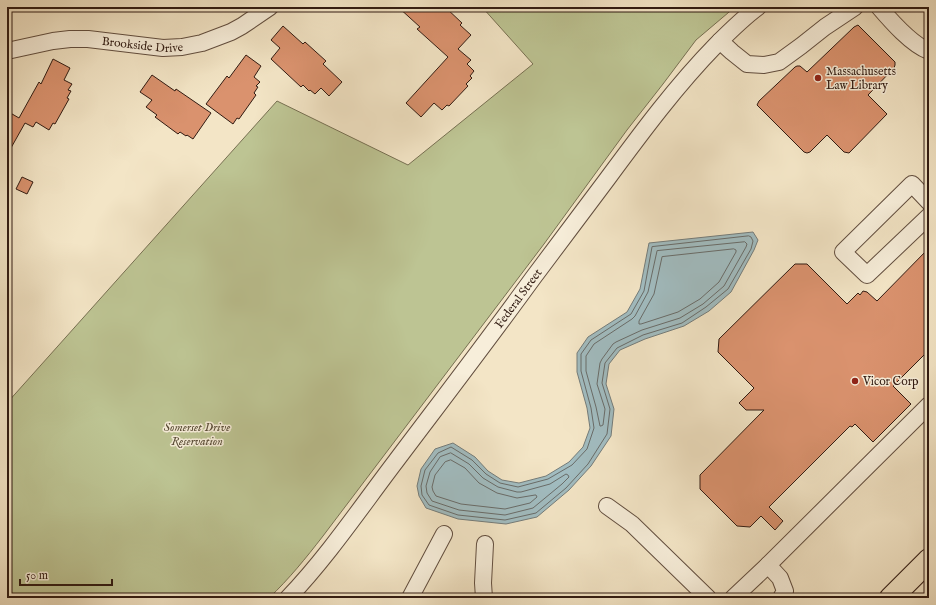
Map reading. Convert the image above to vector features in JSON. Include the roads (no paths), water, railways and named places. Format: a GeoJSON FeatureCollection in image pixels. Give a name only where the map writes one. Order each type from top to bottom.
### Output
{"type":"FeatureCollection","features":[{"type":"Feature","properties":{"kind":"highway"},"geometry":{"type":"LineString","coordinates":[[891,598],[929,560]]}},
{"type":"Feature","properties":{"kind":"street","name":"Brookside Drive"},"geometry":{"type":"LineString","coordinates":[[7,51],[53,41],[70,39],[88,39],[163,48],[182,47],[202,43],[232,32],[270,7]]}},
{"type":"Feature","properties":{"kind":"street","name":"Federal Street"},"geometry":{"type":"LineString","coordinates":[[288,598],[301,585],[333,546],[590,200],[696,65],[758,7]]}},
{"type":"Feature","properties":{"kind":"street"},"geometry":{"type":"LineString","coordinates":[[720,41],[747,64],[764,65],[779,62],[825,27],[855,7]]}},
{"type":"Feature","properties":{"kind":"street"},"geometry":{"type":"LineString","coordinates":[[879,7],[900,30],[923,49],[929,51]]}},
{"type":"Feature","properties":{"kind":"street"},"geometry":{"type":"LineString","coordinates":[[929,202],[912,184],[844,252],[867,275],[929,216]]}},
{"type":"Feature","properties":{"kind":"street"},"geometry":{"type":"LineString","coordinates":[[733,598],[929,405]]}},
{"type":"Feature","properties":{"kind":"street"},"geometry":{"type":"LineString","coordinates":[[607,506],[632,524],[708,598]]}},
{"type":"Feature","properties":{"kind":"street"},"geometry":{"type":"LineString","coordinates":[[410,598],[444,534]]}},
{"type":"Feature","properties":{"kind":"street"},"geometry":{"type":"LineString","coordinates":[[484,598],[483,583],[486,544]]}},
{"type":"Feature","properties":{"kind":"street"},"geometry":{"type":"LineString","coordinates":[[768,565],[780,578],[785,591],[781,598]]}},
{"type":"Feature","properties":{"kind":"water"},"geometry":{"type":"Polygon","coordinates":[[[753,232],[758,240],[731,292],[709,311],[684,326],[645,339],[620,350],[609,364],[606,384],[614,409],[611,436],[591,466],[569,490],[537,517],[506,524],[458,519],[426,508],[419,496],[417,486],[421,469],[435,449],[453,443],[475,457],[488,471],[502,480],[519,483],[546,476],[569,462],[583,447],[590,428],[587,408],[577,372],[577,353],[588,337],[627,312],[640,289],[649,243],[753,232]]]}},
{"type":"Feature","properties":{"kind":"place","name":"Massachusetts Law Library"},"geometry":{"type":"Point","coordinates":[818,78]}},
{"type":"Feature","properties":{"kind":"place","name":"Vicor Corp"},"geometry":{"type":"Point","coordinates":[855,381]}},
{"type":"Feature","properties":{"kind":"park label","name":"Somerset Drive Reservation"},"geometry":{"type":"Point","coordinates":[197,434]}}]}
